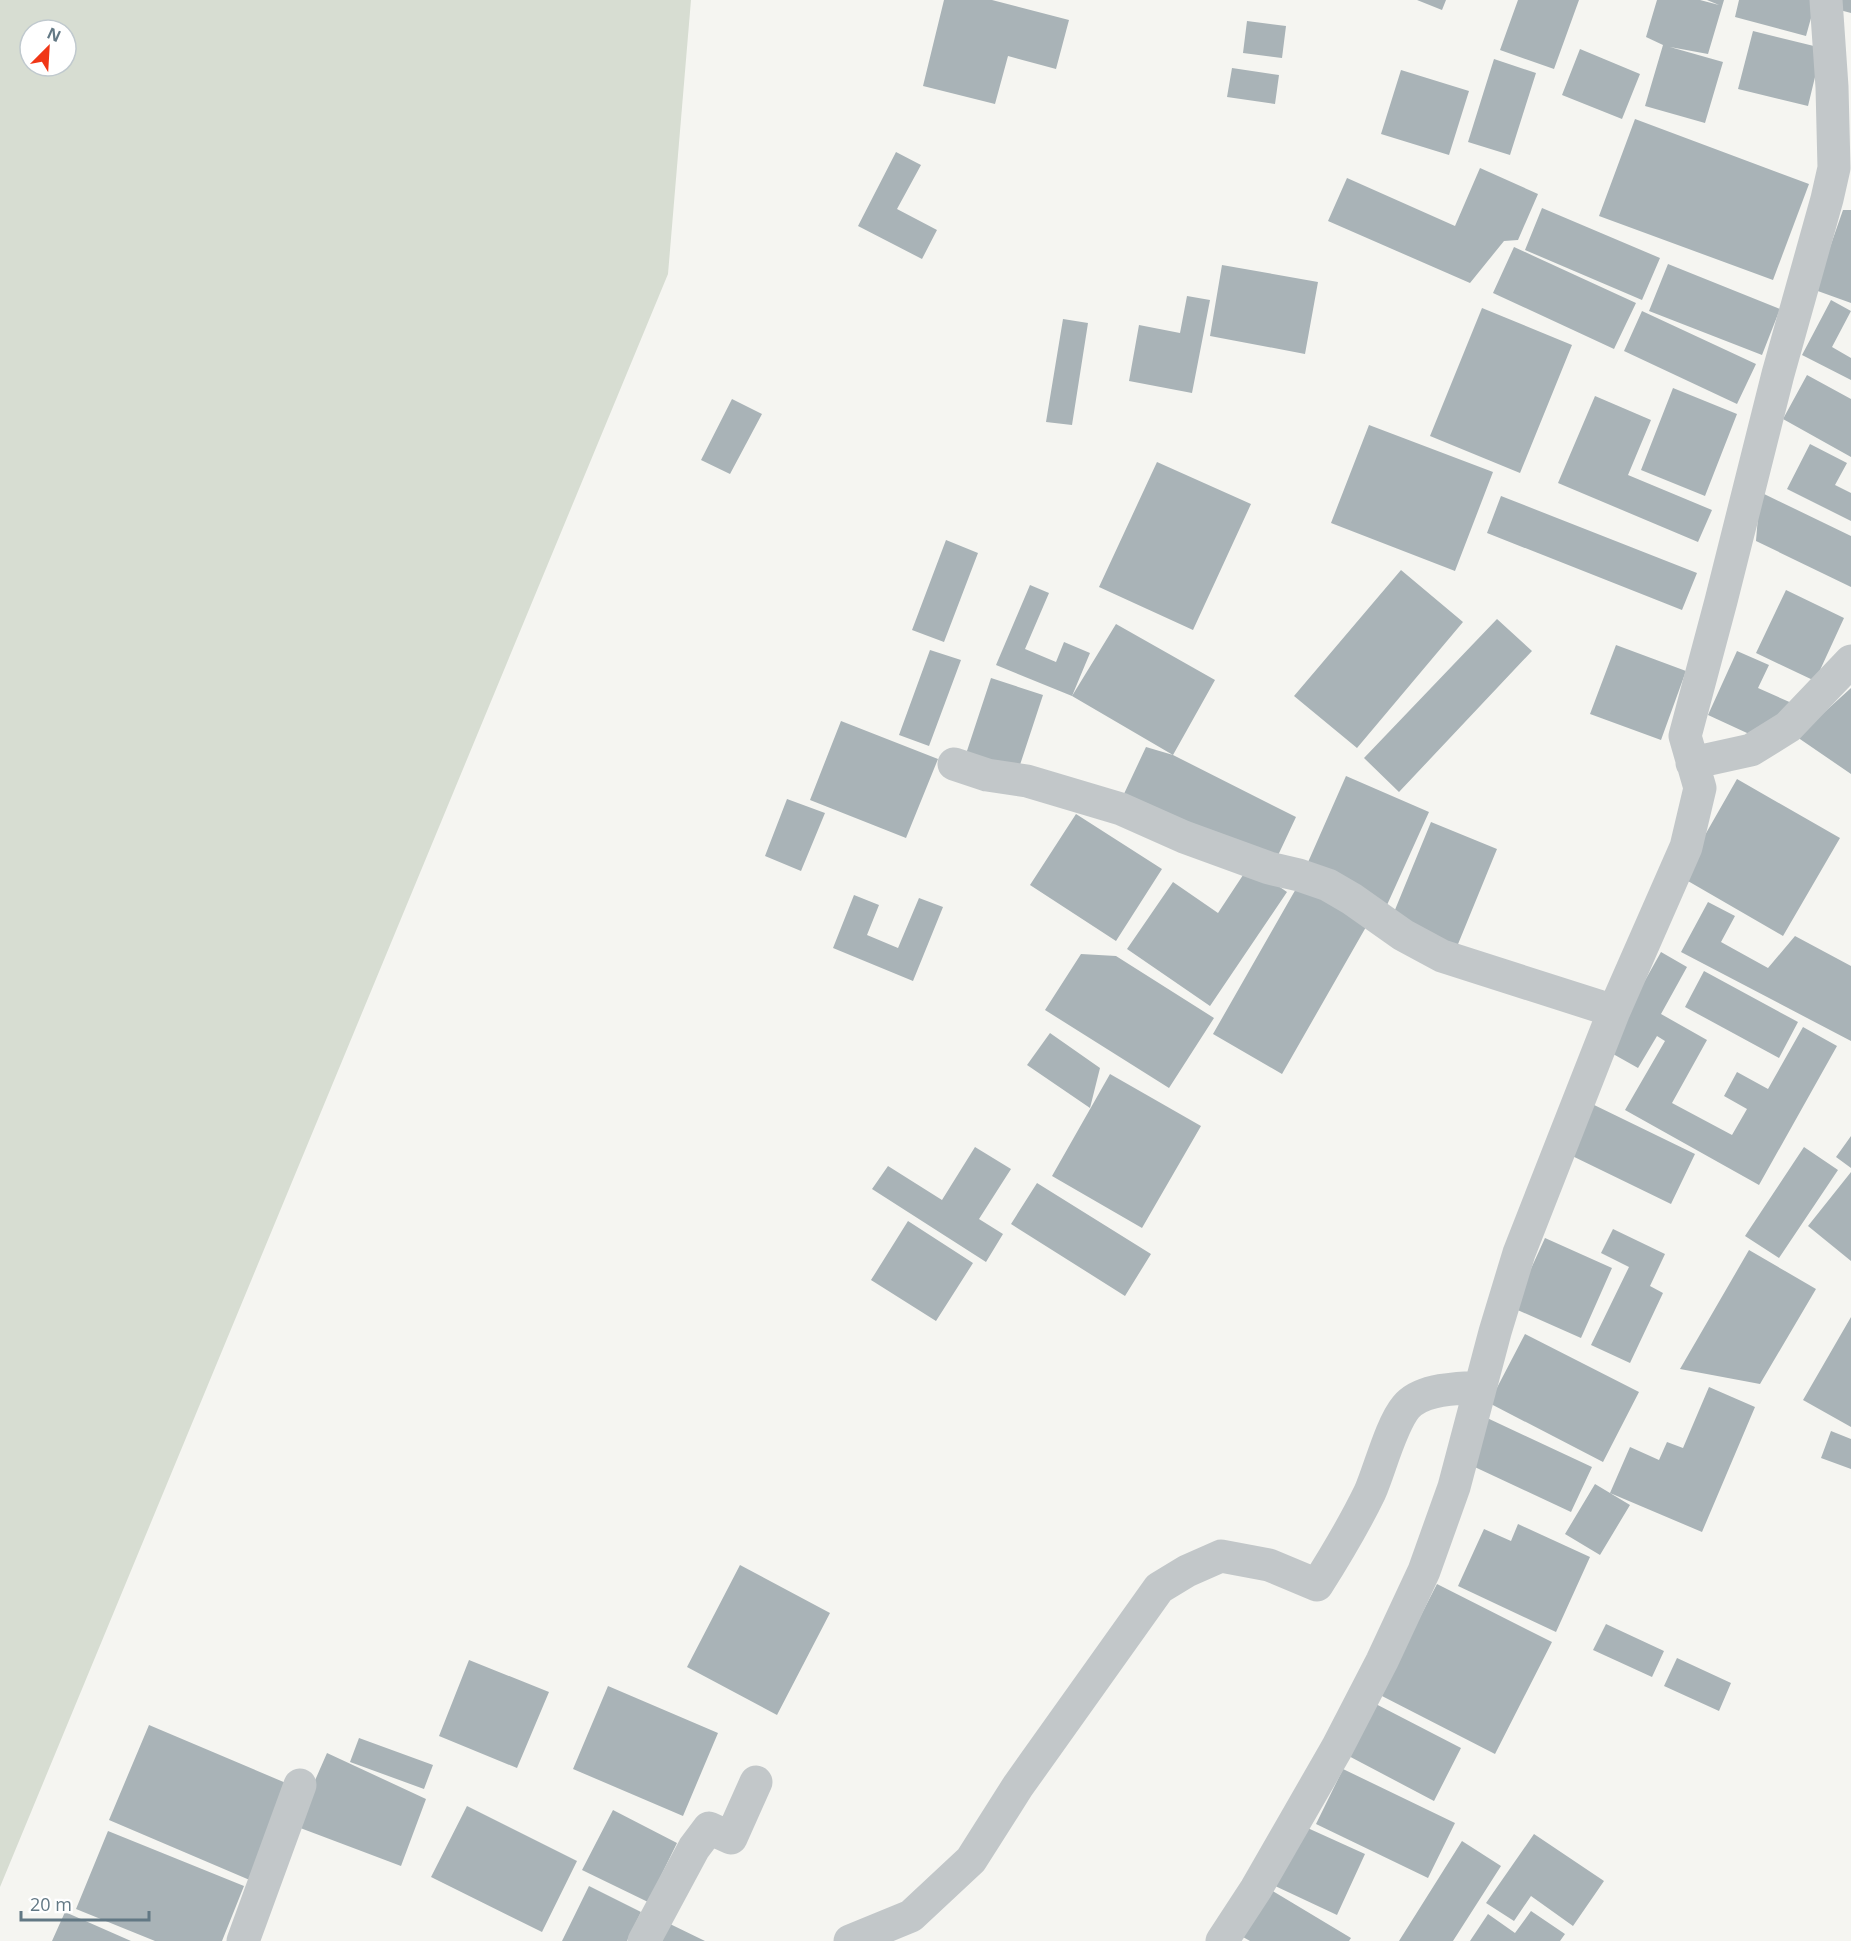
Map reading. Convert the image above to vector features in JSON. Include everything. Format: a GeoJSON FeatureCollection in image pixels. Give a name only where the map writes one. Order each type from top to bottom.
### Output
{"type":"FeatureCollection","features":[{"type":"Feature","properties":{"kind":"street"},"geometry":{"type":"LineString","coordinates":[[1222,1941],[1256,1889],[1298,1817],[1382,1661],[1424,1571],[1450,1498],[1519,1252],[1614,1011],[1686,847],[1700,789],[1685,736],[1778,374],[1827,199],[1842,169],[1832,87],[1826,0]]}},
{"type":"Feature","properties":{"kind":"street"},"geometry":{"type":"LineString","coordinates":[[1692,763],[1751,750],[1779,733],[1788,727],[1851,661]]}},
{"type":"Feature","properties":{"kind":"street"},"geometry":{"type":"LineString","coordinates":[[954,764],[987,775],[1027,782],[1121,809],[1184,837],[1269,868],[1328,885],[1352,899],[1402,935],[1442,956],[1614,1011]]}},
{"type":"Feature","properties":{"kind":"street"},"geometry":{"type":"LineString","coordinates":[[850,1941],[911,1916],[971,1860],[1018,1786],[1160,1588],[1187,1571],[1221,1556],[1269,1565],[1317,1586],[1370,1491],[1395,1427],[1407,1406],[1430,1392],[1480,1387]]}},
{"type":"Feature","properties":{"kind":"street"},"geometry":{"type":"LineString","coordinates":[[644,1941],[694,1848],[709,1828],[730,1838],[756,1782]]}},
{"type":"Feature","properties":{"kind":"street"},"geometry":{"type":"LineString","coordinates":[[243,1941],[300,1785]]}},
{"type":"Feature","properties":{"kind":"shaded area"},"geometry":{"type":"Polygon","coordinates":[[[0,0],[691,0],[668,274],[0,1887],[0,0]]]}},
{"type":"Feature","properties":{"kind":"building"},"geometry":{"type":"Polygon","coordinates":[[[944,0],[992,0],[1069,20],[1056,69],[1008,56],[995,104],[923,86],[944,0]]]}},
{"type":"Feature","properties":{"kind":"building"},"geometry":{"type":"Polygon","coordinates":[[[1417,0],[1446,0],[1442,10],[1417,0]]]}},
{"type":"Feature","properties":{"kind":"building"},"geometry":{"type":"Polygon","coordinates":[[[1518,0],[1579,0],[1554,69],[1500,50],[1518,0]]]}},
{"type":"Feature","properties":{"kind":"building"},"geometry":{"type":"Polygon","coordinates":[[[1657,0],[1700,0],[1719,5],[1707,0],[1724,0],[1708,54],[1670,47],[1723,62],[1705,123],[1645,106],[1663,45],[1646,37],[1657,0]]]}},
{"type":"Feature","properties":{"kind":"building"},"geometry":{"type":"Polygon","coordinates":[[[1739,0],[1816,0],[1806,36],[1735,17],[1739,0]]]}},
{"type":"Feature","properties":{"kind":"building"},"geometry":{"type":"Polygon","coordinates":[[[1838,0],[1851,0],[1851,13],[1836,9],[1838,0]]]}},
{"type":"Feature","properties":{"kind":"building"},"geometry":{"type":"Polygon","coordinates":[[[1247,21],[1286,26],[1282,58],[1243,53],[1247,21]]]}},
{"type":"Feature","properties":{"kind":"building"},"geometry":{"type":"Polygon","coordinates":[[[1753,31],[1822,48],[1808,106],[1738,89],[1753,31]]]}},
{"type":"Feature","properties":{"kind":"building"},"geometry":{"type":"Polygon","coordinates":[[[1580,49],[1640,74],[1622,119],[1562,95],[1580,49]]]}},
{"type":"Feature","properties":{"kind":"building"},"geometry":{"type":"Polygon","coordinates":[[[1494,59],[1536,73],[1510,155],[1468,142],[1494,59]]]}},
{"type":"Feature","properties":{"kind":"building"},"geometry":{"type":"Polygon","coordinates":[[[1232,68],[1279,75],[1275,104],[1227,97],[1232,68]]]}},
{"type":"Feature","properties":{"kind":"building"},"geometry":{"type":"Polygon","coordinates":[[[1401,70],[1469,91],[1449,155],[1381,134],[1401,70]]]}},
{"type":"Feature","properties":{"kind":"building"},"geometry":{"type":"Polygon","coordinates":[[[1635,119],[1809,184],[1773,280],[1599,216],[1635,119]]]}},
{"type":"Feature","properties":{"kind":"building"},"geometry":{"type":"Polygon","coordinates":[[[896,152],[921,165],[897,209],[937,230],[922,259],[858,226],[896,152]]]}},
{"type":"Feature","properties":{"kind":"building"},"geometry":{"type":"Polygon","coordinates":[[[1480,168],[1538,194],[1518,240],[1504,241],[1470,283],[1328,221],[1347,178],[1455,226],[1480,168]]]}},
{"type":"Feature","properties":{"kind":"building"},"geometry":{"type":"Polygon","coordinates":[[[1542,208],[1660,258],[1642,300],[1525,250],[1542,208]]]}},
{"type":"Feature","properties":{"kind":"building"},"geometry":{"type":"Polygon","coordinates":[[[1843,210],[1851,210],[1851,303],[1815,290],[1843,210]]]}},
{"type":"Feature","properties":{"kind":"building"},"geometry":{"type":"Polygon","coordinates":[[[1514,247],[1636,303],[1614,349],[1493,293],[1514,247]]]}},
{"type":"Feature","properties":{"kind":"building"},"geometry":{"type":"Polygon","coordinates":[[[1668,264],[1780,309],[1762,355],[1649,311],[1668,264]]]}},
{"type":"Feature","properties":{"kind":"building"},"geometry":{"type":"Polygon","coordinates":[[[1222,265],[1318,282],[1305,354],[1210,336],[1222,265]]]}},
{"type":"Feature","properties":{"kind":"building"},"geometry":{"type":"Polygon","coordinates":[[[1187,296],[1210,300],[1192,393],[1129,381],[1139,325],[1180,333],[1187,296]]]}},
{"type":"Feature","properties":{"kind":"building"},"geometry":{"type":"Polygon","coordinates":[[[1831,300],[1851,311],[1832,347],[1851,358],[1851,380],[1802,355],[1831,300]]]}},
{"type":"Feature","properties":{"kind":"building"},"geometry":{"type":"Polygon","coordinates":[[[1482,308],[1572,345],[1520,473],[1430,436],[1482,308]]]}},
{"type":"Feature","properties":{"kind":"building"},"geometry":{"type":"Polygon","coordinates":[[[1642,311],[1756,364],[1737,404],[1624,351],[1642,311]]]}},
{"type":"Feature","properties":{"kind":"building"},"geometry":{"type":"Polygon","coordinates":[[[1063,319],[1088,323],[1072,425],[1046,422],[1063,319]]]}},
{"type":"Feature","properties":{"kind":"building"},"geometry":{"type":"Polygon","coordinates":[[[1807,375],[1851,399],[1851,457],[1783,419],[1807,375]]]}},
{"type":"Feature","properties":{"kind":"building"},"geometry":{"type":"Polygon","coordinates":[[[1673,388],[1737,414],[1705,496],[1641,470],[1673,388]]]}},
{"type":"Feature","properties":{"kind":"building"},"geometry":{"type":"Polygon","coordinates":[[[1595,396],[1651,420],[1628,475],[1712,510],[1698,542],[1558,483],[1595,396]]]}},
{"type":"Feature","properties":{"kind":"building"},"geometry":{"type":"Polygon","coordinates":[[[732,399],[762,414],[730,474],[701,460],[732,399]]]}},
{"type":"Feature","properties":{"kind":"building"},"geometry":{"type":"Polygon","coordinates":[[[1369,425],[1493,472],[1455,571],[1331,523],[1369,425]]]}},
{"type":"Feature","properties":{"kind":"building"},"geometry":{"type":"Polygon","coordinates":[[[1810,444],[1847,463],[1835,485],[1851,493],[1851,521],[1787,489],[1810,444]]]}},
{"type":"Feature","properties":{"kind":"building"},"geometry":{"type":"Polygon","coordinates":[[[1157,462],[1251,504],[1193,630],[1099,587],[1157,462]]]}},
{"type":"Feature","properties":{"kind":"building"},"geometry":{"type":"Polygon","coordinates":[[[1760,492],[1851,536],[1851,587],[1756,541],[1760,492]]]}},
{"type":"Feature","properties":{"kind":"building"},"geometry":{"type":"Polygon","coordinates":[[[1501,496],[1697,573],[1682,610],[1487,533],[1501,496]]]}},
{"type":"Feature","properties":{"kind":"building"},"geometry":{"type":"Polygon","coordinates":[[[946,540],[978,553],[944,642],[912,630],[946,540]]]}},
{"type":"Feature","properties":{"kind":"building"},"geometry":{"type":"Polygon","coordinates":[[[1401,570],[1463,622],[1357,748],[1294,696],[1401,570]]]}},
{"type":"Feature","properties":{"kind":"building"},"geometry":{"type":"Polygon","coordinates":[[[1030,585],[1049,593],[1025,649],[1056,662],[1064,642],[1090,653],[1072,696],[996,665],[1030,585]]]}},
{"type":"Feature","properties":{"kind":"building"},"geometry":{"type":"Polygon","coordinates":[[[1786,590],[1844,618],[1815,681],[1756,653],[1786,590]]]}},
{"type":"Feature","properties":{"kind":"building"},"geometry":{"type":"Polygon","coordinates":[[[1497,619],[1532,651],[1399,792],[1364,758],[1497,619]]]}},
{"type":"Feature","properties":{"kind":"building"},"geometry":{"type":"Polygon","coordinates":[[[1116,624],[1215,680],[1173,755],[1072,696],[1116,624]]]}},
{"type":"Feature","properties":{"kind":"building"},"geometry":{"type":"Polygon","coordinates":[[[1616,645],[1686,671],[1661,740],[1590,714],[1616,645]]]}},
{"type":"Feature","properties":{"kind":"building"},"geometry":{"type":"Polygon","coordinates":[[[930,650],[961,660],[929,746],[899,735],[930,650]]]}},
{"type":"Feature","properties":{"kind":"building"},"geometry":{"type":"Polygon","coordinates":[[[1737,651],[1769,665],[1758,688],[1794,704],[1760,739],[1708,715],[1737,651]]]}},
{"type":"Feature","properties":{"kind":"building"},"geometry":{"type":"Polygon","coordinates":[[[991,678],[1043,695],[1016,777],[964,760],[991,678]]]}},
{"type":"Feature","properties":{"kind":"building"},"geometry":{"type":"Polygon","coordinates":[[[1851,688],[1851,774],[1797,737],[1851,688]]]}},
{"type":"Feature","properties":{"kind":"building"},"geometry":{"type":"Polygon","coordinates":[[[841,721],[938,759],[906,838],[810,800],[841,721]]]}},
{"type":"Feature","properties":{"kind":"building"},"geometry":{"type":"Polygon","coordinates":[[[1146,747],[1173,755],[1296,817],[1273,866],[1123,796],[1146,747]]]}},
{"type":"Feature","properties":{"kind":"building"},"geometry":{"type":"Polygon","coordinates":[[[1346,776],[1429,812],[1387,905],[1305,869],[1346,776]]]}},
{"type":"Feature","properties":{"kind":"building"},"geometry":{"type":"Polygon","coordinates":[[[1737,779],[1840,838],[1783,936],[1681,877],[1737,779]]]}},
{"type":"Feature","properties":{"kind":"building"},"geometry":{"type":"Polygon","coordinates":[[[787,799],[825,813],[801,871],[765,856],[787,799]]]}},
{"type":"Feature","properties":{"kind":"building"},"geometry":{"type":"Polygon","coordinates":[[[1076,814],[1162,869],[1116,941],[1030,885],[1076,814]]]}},
{"type":"Feature","properties":{"kind":"building"},"geometry":{"type":"Polygon","coordinates":[[[1431,822],[1497,849],[1456,949],[1390,922],[1431,822]]]}},
{"type":"Feature","properties":{"kind":"building"},"geometry":{"type":"Polygon","coordinates":[[[1249,866],[1287,892],[1210,1006],[1127,949],[1173,882],[1218,913],[1249,866]]]}},
{"type":"Feature","properties":{"kind":"building"},"geometry":{"type":"Polygon","coordinates":[[[1301,880],[1370,920],[1282,1074],[1213,1034],[1301,880]]]}},
{"type":"Feature","properties":{"kind":"building"},"geometry":{"type":"Polygon","coordinates":[[[854,895],[879,905],[867,935],[898,948],[919,898],[943,907],[913,981],[833,948],[854,895]]]}},
{"type":"Feature","properties":{"kind":"building"},"geometry":{"type":"Polygon","coordinates":[[[1708,902],[1735,916],[1721,942],[1768,968],[1795,936],[1851,966],[1851,1041],[1681,952],[1708,902]]]}},
{"type":"Feature","properties":{"kind":"building"},"geometry":{"type":"Polygon","coordinates":[[[1661,952],[1687,967],[1661,1014],[1707,1040],[1672,1103],[1732,1135],[1747,1109],[1724,1096],[1737,1072],[1768,1089],[1803,1027],[1837,1046],[1759,1185],[1625,1110],[1665,1041],[1657,1036],[1638,1068],[1606,1050],[1661,952]]]}},
{"type":"Feature","properties":{"kind":"building"},"geometry":{"type":"Polygon","coordinates":[[[1081,954],[1116,956],[1214,1018],[1169,1088],[1045,1010],[1081,954]]]}},
{"type":"Feature","properties":{"kind":"building"},"geometry":{"type":"Polygon","coordinates":[[[1704,971],[1798,1022],[1779,1058],[1685,1007],[1704,971]]]}},
{"type":"Feature","properties":{"kind":"building"},"geometry":{"type":"Polygon","coordinates":[[[1050,1033],[1100,1068],[1090,1108],[1027,1065],[1050,1033]]]}},
{"type":"Feature","properties":{"kind":"building"},"geometry":{"type":"Polygon","coordinates":[[[1110,1074],[1201,1126],[1142,1228],[1052,1176],[1110,1074]]]}},
{"type":"Feature","properties":{"kind":"building"},"geometry":{"type":"Polygon","coordinates":[[[1588,1102],[1695,1154],[1671,1204],[1564,1152],[1588,1102]]]}},
{"type":"Feature","properties":{"kind":"building"},"geometry":{"type":"Polygon","coordinates":[[[1851,1136],[1851,1168],[1836,1157],[1851,1136]]]}},
{"type":"Feature","properties":{"kind":"building"},"geometry":{"type":"Polygon","coordinates":[[[975,1147],[1011,1169],[979,1219],[1003,1234],[986,1262],[872,1189],[888,1166],[942,1200],[975,1147]]]}},
{"type":"Feature","properties":{"kind":"building"},"geometry":{"type":"Polygon","coordinates":[[[1804,1147],[1838,1170],[1779,1258],[1745,1236],[1804,1147]]]}},
{"type":"Feature","properties":{"kind":"building"},"geometry":{"type":"Polygon","coordinates":[[[1851,1172],[1851,1261],[1808,1226],[1851,1172]]]}},
{"type":"Feature","properties":{"kind":"building"},"geometry":{"type":"Polygon","coordinates":[[[1037,1183],[1151,1254],[1125,1296],[1011,1224],[1037,1183]]]}},
{"type":"Feature","properties":{"kind":"building"},"geometry":{"type":"Polygon","coordinates":[[[908,1221],[973,1263],[936,1321],[871,1280],[908,1221]]]}},
{"type":"Feature","properties":{"kind":"building"},"geometry":{"type":"Polygon","coordinates":[[[1613,1229],[1665,1254],[1650,1286],[1663,1293],[1630,1363],[1591,1345],[1629,1267],[1601,1253],[1613,1229]]]}},
{"type":"Feature","properties":{"kind":"building"},"geometry":{"type":"Polygon","coordinates":[[[1545,1238],[1612,1268],[1581,1338],[1513,1308],[1545,1238]]]}},
{"type":"Feature","properties":{"kind":"building"},"geometry":{"type":"Polygon","coordinates":[[[1749,1250],[1816,1289],[1760,1384],[1680,1369],[1749,1250]]]}},
{"type":"Feature","properties":{"kind":"building"},"geometry":{"type":"Polygon","coordinates":[[[1851,1317],[1851,1427],[1803,1400],[1851,1317]]]}},
{"type":"Feature","properties":{"kind":"building"},"geometry":{"type":"Polygon","coordinates":[[[1525,1334],[1639,1392],[1603,1462],[1489,1403],[1525,1334]]]}},
{"type":"Feature","properties":{"kind":"building"},"geometry":{"type":"Polygon","coordinates":[[[1709,1387],[1755,1407],[1702,1532],[1610,1493],[1630,1447],[1659,1460],[1667,1442],[1683,1448],[1709,1387]]]}},
{"type":"Feature","properties":{"kind":"building"},"geometry":{"type":"Polygon","coordinates":[[[1485,1417],[1592,1467],[1571,1512],[1464,1462],[1485,1417]]]}},
{"type":"Feature","properties":{"kind":"building"},"geometry":{"type":"Polygon","coordinates":[[[1831,1431],[1851,1439],[1851,1469],[1821,1458],[1831,1431]]]}},
{"type":"Feature","properties":{"kind":"building"},"geometry":{"type":"Polygon","coordinates":[[[1595,1484],[1630,1505],[1600,1555],[1565,1534],[1595,1484]]]}},
{"type":"Feature","properties":{"kind":"building"},"geometry":{"type":"Polygon","coordinates":[[[1518,1524],[1590,1557],[1556,1632],[1458,1586],[1484,1529],[1511,1541],[1518,1524]]]}},
{"type":"Feature","properties":{"kind":"building"},"geometry":{"type":"Polygon","coordinates":[[[740,1565],[830,1613],[777,1715],[687,1667],[740,1565]]]}},
{"type":"Feature","properties":{"kind":"building"},"geometry":{"type":"Polygon","coordinates":[[[1437,1584],[1552,1642],[1495,1754],[1380,1695],[1437,1584]]]}},
{"type":"Feature","properties":{"kind":"building"},"geometry":{"type":"Polygon","coordinates":[[[1606,1624],[1664,1651],[1652,1677],[1593,1650],[1606,1624]]]}},
{"type":"Feature","properties":{"kind":"building"},"geometry":{"type":"Polygon","coordinates":[[[1677,1658],[1731,1683],[1719,1711],[1664,1686],[1677,1658]]]}},
{"type":"Feature","properties":{"kind":"building"},"geometry":{"type":"Polygon","coordinates":[[[469,1660],[549,1692],[517,1768],[439,1736],[469,1660]]]}},
{"type":"Feature","properties":{"kind":"building"},"geometry":{"type":"Polygon","coordinates":[[[608,1686],[718,1733],[683,1816],[573,1769],[608,1686]]]}},
{"type":"Feature","properties":{"kind":"building"},"geometry":{"type":"Polygon","coordinates":[[[1370,1701],[1461,1748],[1434,1801],[1343,1753],[1370,1701]]]}},
{"type":"Feature","properties":{"kind":"building"},"geometry":{"type":"Polygon","coordinates":[[[149,1725],[293,1786],[252,1881],[109,1820],[149,1725]]]}},
{"type":"Feature","properties":{"kind":"building"},"geometry":{"type":"Polygon","coordinates":[[[359,1738],[433,1765],[424,1789],[350,1762],[359,1738]]]}},
{"type":"Feature","properties":{"kind":"building"},"geometry":{"type":"Polygon","coordinates":[[[327,1753],[426,1799],[401,1866],[295,1826],[327,1753]]]}},
{"type":"Feature","properties":{"kind":"building"},"geometry":{"type":"Polygon","coordinates":[[[1343,1769],[1455,1823],[1428,1878],[1316,1824],[1343,1769]]]}},
{"type":"Feature","properties":{"kind":"building"},"geometry":{"type":"Polygon","coordinates":[[[467,1806],[577,1861],[542,1932],[431,1877],[467,1806]]]}},
{"type":"Feature","properties":{"kind":"building"},"geometry":{"type":"Polygon","coordinates":[[[613,1810],[677,1843],[648,1902],[582,1870],[613,1810]]]}},
{"type":"Feature","properties":{"kind":"building"},"geometry":{"type":"Polygon","coordinates":[[[1301,1825],[1365,1854],[1337,1915],[1273,1885],[1301,1825]]]}},
{"type":"Feature","properties":{"kind":"building"},"geometry":{"type":"Polygon","coordinates":[[[108,1831],[244,1886],[222,1941],[155,1941],[76,1909],[108,1831]]]}},
{"type":"Feature","properties":{"kind":"building"},"geometry":{"type":"Polygon","coordinates":[[[1534,1834],[1604,1881],[1573,1926],[1531,1896],[1514,1921],[1486,1903],[1534,1834]]]}},
{"type":"Feature","properties":{"kind":"building"},"geometry":{"type":"Polygon","coordinates":[[[1462,1841],[1501,1866],[1453,1941],[1399,1941],[1462,1841]]]}},
{"type":"Feature","properties":{"kind":"building"},"geometry":{"type":"Polygon","coordinates":[[[589,1886],[641,1912],[627,1941],[562,1941],[589,1886]]]}},
{"type":"Feature","properties":{"kind":"building"},"geometry":{"type":"Polygon","coordinates":[[[1271,1890],[1351,1938],[1349,1941],[1250,1941],[1243,1937],[1271,1890]]]}},
{"type":"Feature","properties":{"kind":"building"},"geometry":{"type":"Polygon","coordinates":[[[1531,1911],[1565,1934],[1560,1941],[1470,1941],[1488,1914],[1515,1933],[1531,1911]]]}},
{"type":"Feature","properties":{"kind":"building"},"geometry":{"type":"Polygon","coordinates":[[[65,1912],[131,1941],[52,1941],[65,1912]]]}},
{"type":"Feature","properties":{"kind":"building"},"geometry":{"type":"Polygon","coordinates":[[[670,1924],[705,1941],[662,1941],[670,1924]]]}}]}
